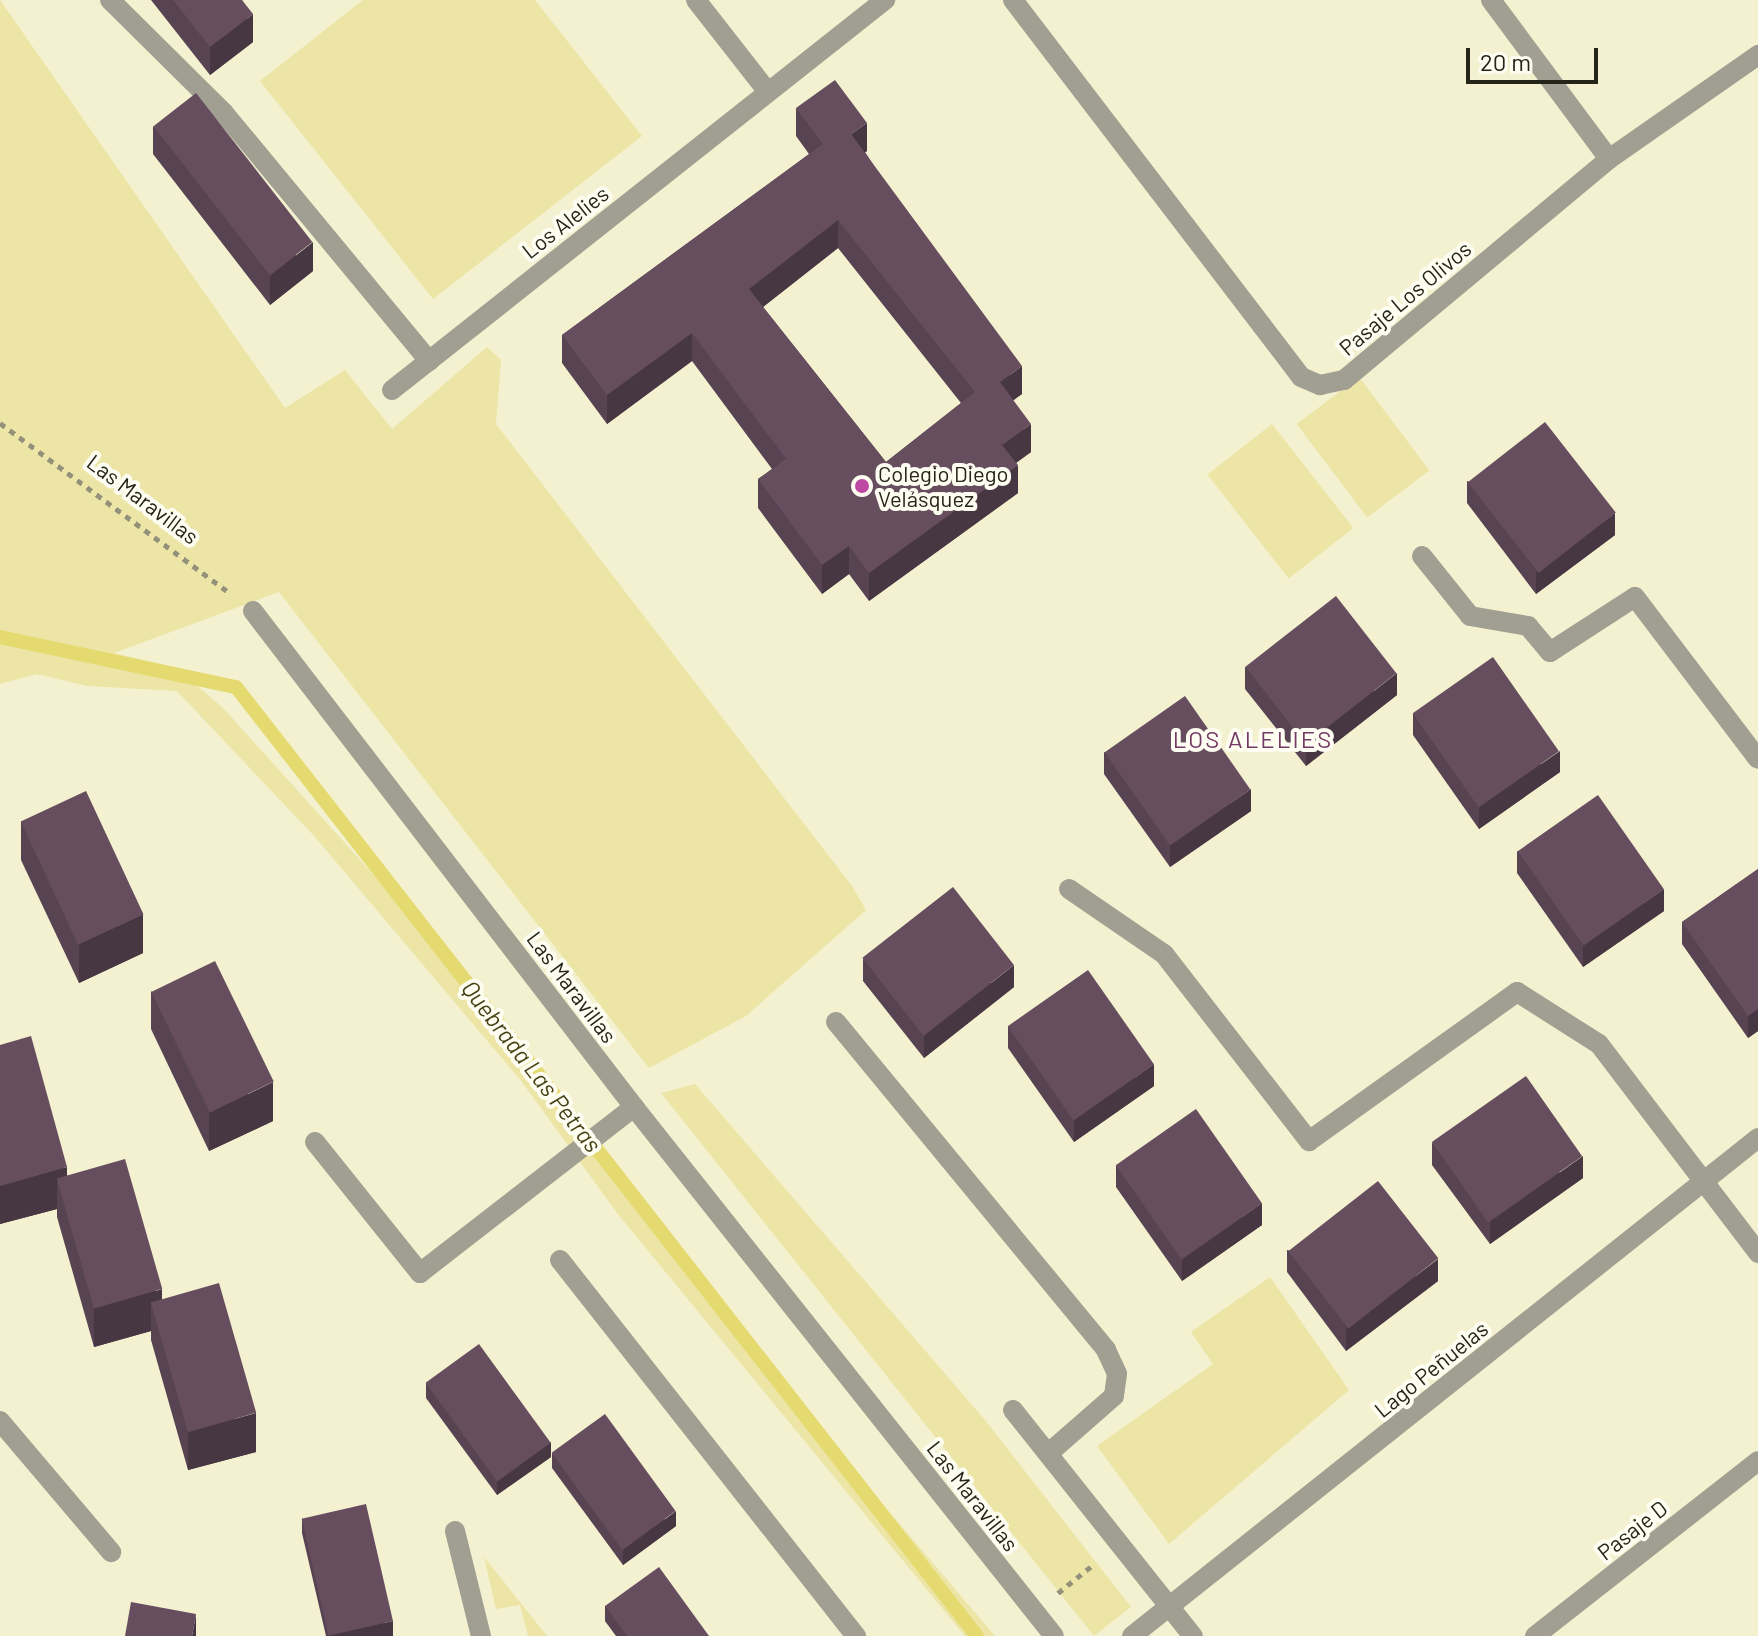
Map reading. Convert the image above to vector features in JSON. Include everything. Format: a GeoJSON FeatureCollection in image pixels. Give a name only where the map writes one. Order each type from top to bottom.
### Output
{"type":"FeatureCollection","features":[{"type":"Feature","properties":{"kind":"street"},"geometry":{"type":"LineString","coordinates":[[110,0],[224,113],[429,361]]}},
{"type":"Feature","properties":{"kind":"street"},"geometry":{"type":"LineString","coordinates":[[696,0],[768,92]]}},
{"type":"Feature","properties":{"kind":"street","name":"Los Alelies"},"geometry":{"type":"LineString","coordinates":[[392,390],[885,0]]}},
{"type":"Feature","properties":{"kind":"street","name":"Pasaje Los Olivos"},"geometry":{"type":"LineString","coordinates":[[1013,0],[1301,377],[1320,385],[1344,380],[1609,159],[1758,55]]}},
{"type":"Feature","properties":{"kind":"street"},"geometry":{"type":"LineString","coordinates":[[1491,0],[1609,159]]}},
{"type":"Feature","properties":{"kind":"street"},"geometry":{"type":"LineString","coordinates":[[1422,556],[1470,616],[1528,626],[1550,652],[1635,597],[1758,759]]}},
{"type":"Feature","properties":{"kind":"street","name":"Las Maravillas"},"geometry":{"type":"LineString","coordinates":[[253,611],[634,1107],[1054,1636]]}},
{"type":"Feature","properties":{"kind":"street"},"geometry":{"type":"LineString","coordinates":[[1069,889],[1164,954],[1309,1141],[1517,992],[1599,1044],[1758,1253]]}},
{"type":"Feature","properties":{"kind":"street"},"geometry":{"type":"LineString","coordinates":[[836,1022],[1106,1350],[1117,1374],[1114,1396],[1049,1453]]}},
{"type":"Feature","properties":{"kind":"street"},"geometry":{"type":"LineString","coordinates":[[315,1142],[420,1273],[634,1107]]}},
{"type":"Feature","properties":{"kind":"street","name":"Lago Peñuelas"},"geometry":{"type":"LineString","coordinates":[[1132,1636],[1758,1138]]}},
{"type":"Feature","properties":{"kind":"street"},"geometry":{"type":"LineString","coordinates":[[560,1260],[856,1636]]}},
{"type":"Feature","properties":{"kind":"street"},"geometry":{"type":"LineString","coordinates":[[1013,1410],[1193,1636]]}},
{"type":"Feature","properties":{"kind":"street"},"geometry":{"type":"LineString","coordinates":[[0,1421],[111,1552]]}},
{"type":"Feature","properties":{"kind":"street","name":"Pasaje D"},"geometry":{"type":"LineString","coordinates":[[1535,1636],[1758,1461]]}},
{"type":"Feature","properties":{"kind":"street"},"geometry":{"type":"LineString","coordinates":[[455,1531],[481,1636]]}},
{"type":"Feature","properties":{"kind":"path","name":"Las Maravillas"},"geometry":{"type":"LineString","coordinates":[[0,423],[253,611]]}},
{"type":"Feature","properties":{"kind":"path"},"geometry":{"type":"LineString","coordinates":[[1034,1612],[1120,1543]]}},
{"type":"Feature","properties":{"kind":"shaded area"},"geometry":{"type":"Polygon","coordinates":[[[0,0],[285,408],[345,370],[392,429],[487,347],[501,360],[496,424],[852,886],[866,910],[746,1016],[649,1068],[279,592],[114,653],[177,668],[224,709],[501,1016],[754,1353],[995,1636],[965,1636],[617,1213],[522,1082],[315,837],[177,691],[87,686],[37,674],[0,684],[0,0]]]}},
{"type":"Feature","properties":{"kind":"shaded area"},"geometry":{"type":"Polygon","coordinates":[[[363,0],[535,0],[642,136],[433,299],[260,81],[363,0]]]}},
{"type":"Feature","properties":{"kind":"shaded area"},"geometry":{"type":"Polygon","coordinates":[[[1359,377],[1429,470],[1367,517],[1297,424],[1359,377]]]}},
{"type":"Feature","properties":{"kind":"shaded area"},"geometry":{"type":"Polygon","coordinates":[[[1272,424],[1353,528],[1289,579],[1207,474],[1272,424]]]}},
{"type":"Feature","properties":{"kind":"shaded area"},"geometry":{"type":"Polygon","coordinates":[[[695,1084],[985,1420],[1131,1607],[1094,1636],[661,1093],[695,1084]]]}},
{"type":"Feature","properties":{"kind":"shaded area"},"geometry":{"type":"Polygon","coordinates":[[[1270,1277],[1349,1390],[1169,1544],[1097,1446],[1213,1364],[1191,1332],[1270,1277]]]}},
{"type":"Feature","properties":{"kind":"shaded area"},"geometry":{"type":"Polygon","coordinates":[[[484,1557],[547,1636],[528,1636],[520,1605],[496,1609],[484,1557]]]}},
{"type":"Feature","properties":{"kind":"building"},"geometry":{"type":"Polygon","coordinates":[[[173,0],[242,0],[253,14],[210,47],[173,0]]]}},
{"type":"Feature","properties":{"kind":"building"},"geometry":{"type":"Polygon","coordinates":[[[835,80],[867,123],[851,134],[1022,366],[1000,382],[1031,424],[1002,445],[1018,465],[869,573],[849,546],[822,565],[758,479],[786,459],[692,333],[607,395],[562,335],[823,144],[796,108],[835,80]],[[838,220],[749,289],[886,462],[975,392],[838,220]]]}},
{"type":"Feature","properties":{"kind":"building"},"geometry":{"type":"Polygon","coordinates":[[[196,93],[312,242],[270,275],[153,126],[196,93]]]}},
{"type":"Feature","properties":{"kind":"building"},"geometry":{"type":"Polygon","coordinates":[[[1545,422],[1616,513],[1539,573],[1468,482],[1545,422]]]}},
{"type":"Feature","properties":{"kind":"building"},"geometry":{"type":"Polygon","coordinates":[[[1336,596],[1396,673],[1306,744],[1245,667],[1336,596]]]}},
{"type":"Feature","properties":{"kind":"building"},"geometry":{"type":"Polygon","coordinates":[[[1493,657],[1559,751],[1479,807],[1413,713],[1493,657]]]}},
{"type":"Feature","properties":{"kind":"building"},"geometry":{"type":"Polygon","coordinates":[[[1185,696],[1250,789],[1170,846],[1105,752],[1185,696]]]}},
{"type":"Feature","properties":{"kind":"building"},"geometry":{"type":"Polygon","coordinates":[[[86,791],[143,914],[78,945],[21,821],[86,791]]]}},
{"type":"Feature","properties":{"kind":"building"},"geometry":{"type":"Polygon","coordinates":[[[1598,795],[1664,889],[1584,945],[1518,851],[1598,795]]]}},
{"type":"Feature","properties":{"kind":"building"},"geometry":{"type":"Polygon","coordinates":[[[1758,869],[1758,1009],[1748,1016],[1682,922],[1758,869]]]}},
{"type":"Feature","properties":{"kind":"building"},"geometry":{"type":"Polygon","coordinates":[[[953,887],[1014,965],[923,1036],[862,958],[953,887]]]}},
{"type":"Feature","properties":{"kind":"building"},"geometry":{"type":"Polygon","coordinates":[[[215,961],[274,1081],[210,1113],[151,992],[215,961]]]}},
{"type":"Feature","properties":{"kind":"building"},"geometry":{"type":"Polygon","coordinates":[[[1088,970],[1154,1064],[1074,1120],[1008,1026],[1088,970]]]}},
{"type":"Feature","properties":{"kind":"building"},"geometry":{"type":"Polygon","coordinates":[[[31,1036],[67,1167],[0,1186],[0,1045],[31,1036]]]}},
{"type":"Feature","properties":{"kind":"building"},"geometry":{"type":"Polygon","coordinates":[[[1526,1076],[1582,1156],[1488,1222],[1432,1142],[1526,1076]]]}},
{"type":"Feature","properties":{"kind":"building"},"geometry":{"type":"Polygon","coordinates":[[[1196,1109],[1262,1203],[1182,1259],[1116,1165],[1196,1109]]]}},
{"type":"Feature","properties":{"kind":"building"},"geometry":{"type":"Polygon","coordinates":[[[125,1159],[162,1289],[94,1308],[57,1179],[125,1159]]]}},
{"type":"Feature","properties":{"kind":"building"},"geometry":{"type":"Polygon","coordinates":[[[1378,1181],[1438,1258],[1349,1328],[1288,1251],[1378,1181]]]}},
{"type":"Feature","properties":{"kind":"building"},"geometry":{"type":"Polygon","coordinates":[[[219,1283],[256,1413],[188,1432],[151,1303],[219,1283]]]}},
{"type":"Feature","properties":{"kind":"building"},"geometry":{"type":"Polygon","coordinates":[[[479,1344],[551,1443],[497,1481],[426,1383],[479,1344]]]}},
{"type":"Feature","properties":{"kind":"building"},"geometry":{"type":"Polygon","coordinates":[[[605,1414],[676,1511],[622,1550],[552,1453],[605,1414]]]}},
{"type":"Feature","properties":{"kind":"building"},"geometry":{"type":"Polygon","coordinates":[[[366,1504],[393,1621],[329,1636],[302,1519],[366,1504]]]}},
{"type":"Feature","properties":{"kind":"building"},"geometry":{"type":"Polygon","coordinates":[[[659,1567],[709,1636],[627,1636],[605,1606],[659,1567]]]}},
{"type":"Feature","properties":{"kind":"building"},"geometry":{"type":"Polygon","coordinates":[[[131,1602],[196,1614],[192,1636],[125,1636],[131,1602]]]}},
{"type":"Feature","properties":{"kind":"waterway","name":"Quebrada Las Petras"},"geometry":{"type":"LineString","coordinates":[[0,637],[236,687],[977,1636]]}},
{"type":"Feature","properties":{"kind":"place","name":"Colegio Diego Velásquez"},"geometry":{"type":"Point","coordinates":[862,486]}},
{"type":"Feature","properties":{"kind":"district","name":"LOS ALELIES"},"geometry":{"type":"Point","coordinates":[1253,739]}}]}
